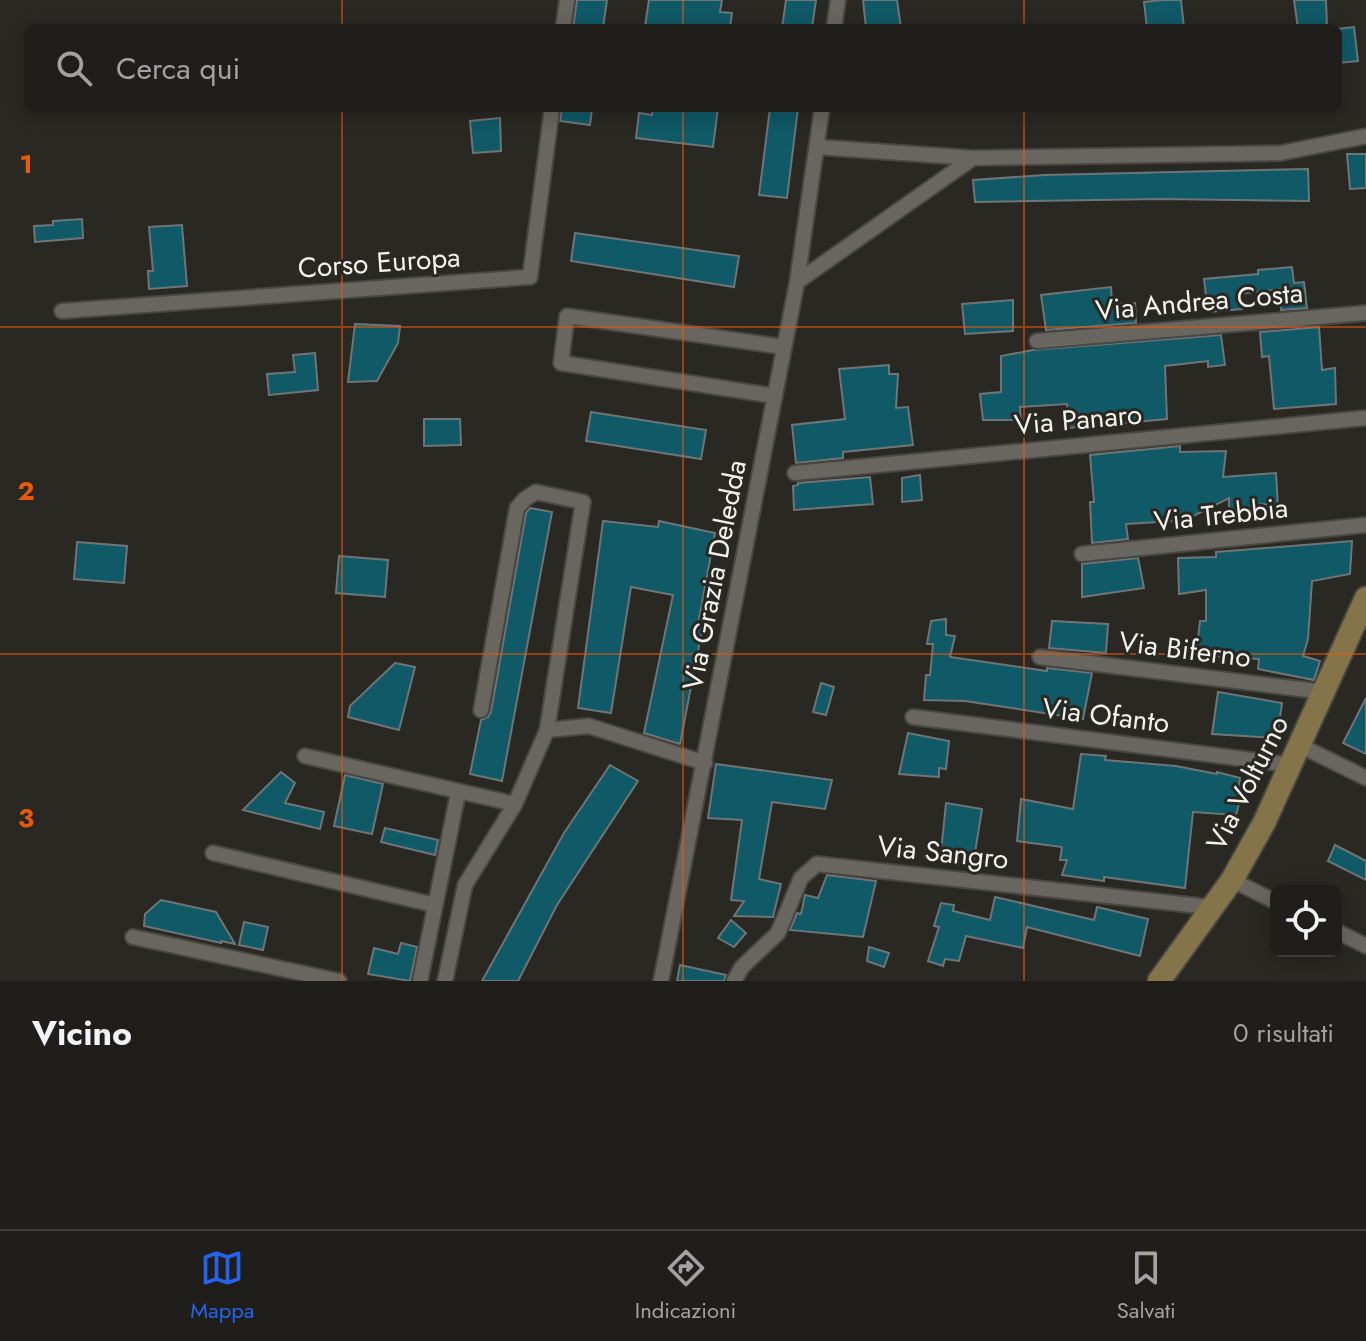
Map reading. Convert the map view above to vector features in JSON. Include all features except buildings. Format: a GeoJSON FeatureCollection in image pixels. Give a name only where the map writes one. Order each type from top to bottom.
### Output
{"type":"FeatureCollection","features":[{"type":"Feature","properties":{"kind":"street"},"geometry":{"type":"LineString","coordinates":[[564,24],[567,0]]}},
{"type":"Feature","properties":{"kind":"street"},"geometry":{"type":"LineString","coordinates":[[835,24],[838,0]]}},
{"type":"Feature","properties":{"kind":"street","name":"Corso Europa"},"geometry":{"type":"LineString","coordinates":[[62,311],[530,277],[551,112]]}},
{"type":"Feature","properties":{"kind":"street","name":"Via Grazia Deledda"},"geometry":{"type":"LineString","coordinates":[[661,981],[797,282],[821,112]]}},
{"type":"Feature","properties":{"kind":"street"},"geometry":{"type":"LineString","coordinates":[[817,147],[973,158],[1281,153],[1366,136]]}},
{"type":"Feature","properties":{"kind":"street"},"geometry":{"type":"LineString","coordinates":[[797,282],[973,158]]}},
{"type":"Feature","properties":{"kind":"street","name":"Via Andrea Costa"},"geometry":{"type":"LineString","coordinates":[[1037,341],[1366,313]]}},
{"type":"Feature","properties":{"kind":"street"},"geometry":{"type":"LineString","coordinates":[[775,396],[561,363],[567,316],[784,347]]}},
{"type":"Feature","properties":{"kind":"street","name":"Via Panaro"},"geometry":{"type":"LineString","coordinates":[[795,473],[1366,418]]}},
{"type":"Feature","properties":{"kind":"street"},"geometry":{"type":"LineString","coordinates":[[445,981],[465,885],[515,804],[547,730],[583,502],[536,492],[517,508],[481,710]]}},
{"type":"Feature","properties":{"kind":"street","name":"Via Trebbia"},"geometry":{"type":"LineString","coordinates":[[1082,554],[1366,525]]}},
{"type":"Feature","properties":{"kind":"street","name":"Via Volturno"},"geometry":{"type":"LineString","coordinates":[[1159,981],[1209,907],[1232,880],[1264,823],[1366,598]]}},
{"type":"Feature","properties":{"kind":"street","name":"Via Biferno"},"geometry":{"type":"LineString","coordinates":[[1040,657],[1325,692]]}},
{"type":"Feature","properties":{"kind":"street","name":"Via Ofanto"},"geometry":{"type":"LineString","coordinates":[[913,717],[1296,755],[1366,778]]}},
{"type":"Feature","properties":{"kind":"street"},"geometry":{"type":"LineString","coordinates":[[547,730],[589,726],[705,763]]}},
{"type":"Feature","properties":{"kind":"street"},"geometry":{"type":"LineString","coordinates":[[305,756],[515,804]]}},
{"type":"Feature","properties":{"kind":"street"},"geometry":{"type":"LineString","coordinates":[[420,981],[458,793]]}},
{"type":"Feature","properties":{"kind":"street"},"geometry":{"type":"LineString","coordinates":[[213,853],[435,905]]}},
{"type":"Feature","properties":{"kind":"street","name":"Via Sangro"},"geometry":{"type":"LineString","coordinates":[[734,981],[742,967],[778,933],[801,878],[817,864],[1209,907]]}},
{"type":"Feature","properties":{"kind":"street"},"geometry":{"type":"LineString","coordinates":[[1232,880],[1270,899]]}},
{"type":"Feature","properties":{"kind":"street"},"geometry":{"type":"LineString","coordinates":[[1342,934],[1366,946]]}},
{"type":"Feature","properties":{"kind":"street"},"geometry":{"type":"LineString","coordinates":[[133,937],[339,981]]}}]}
